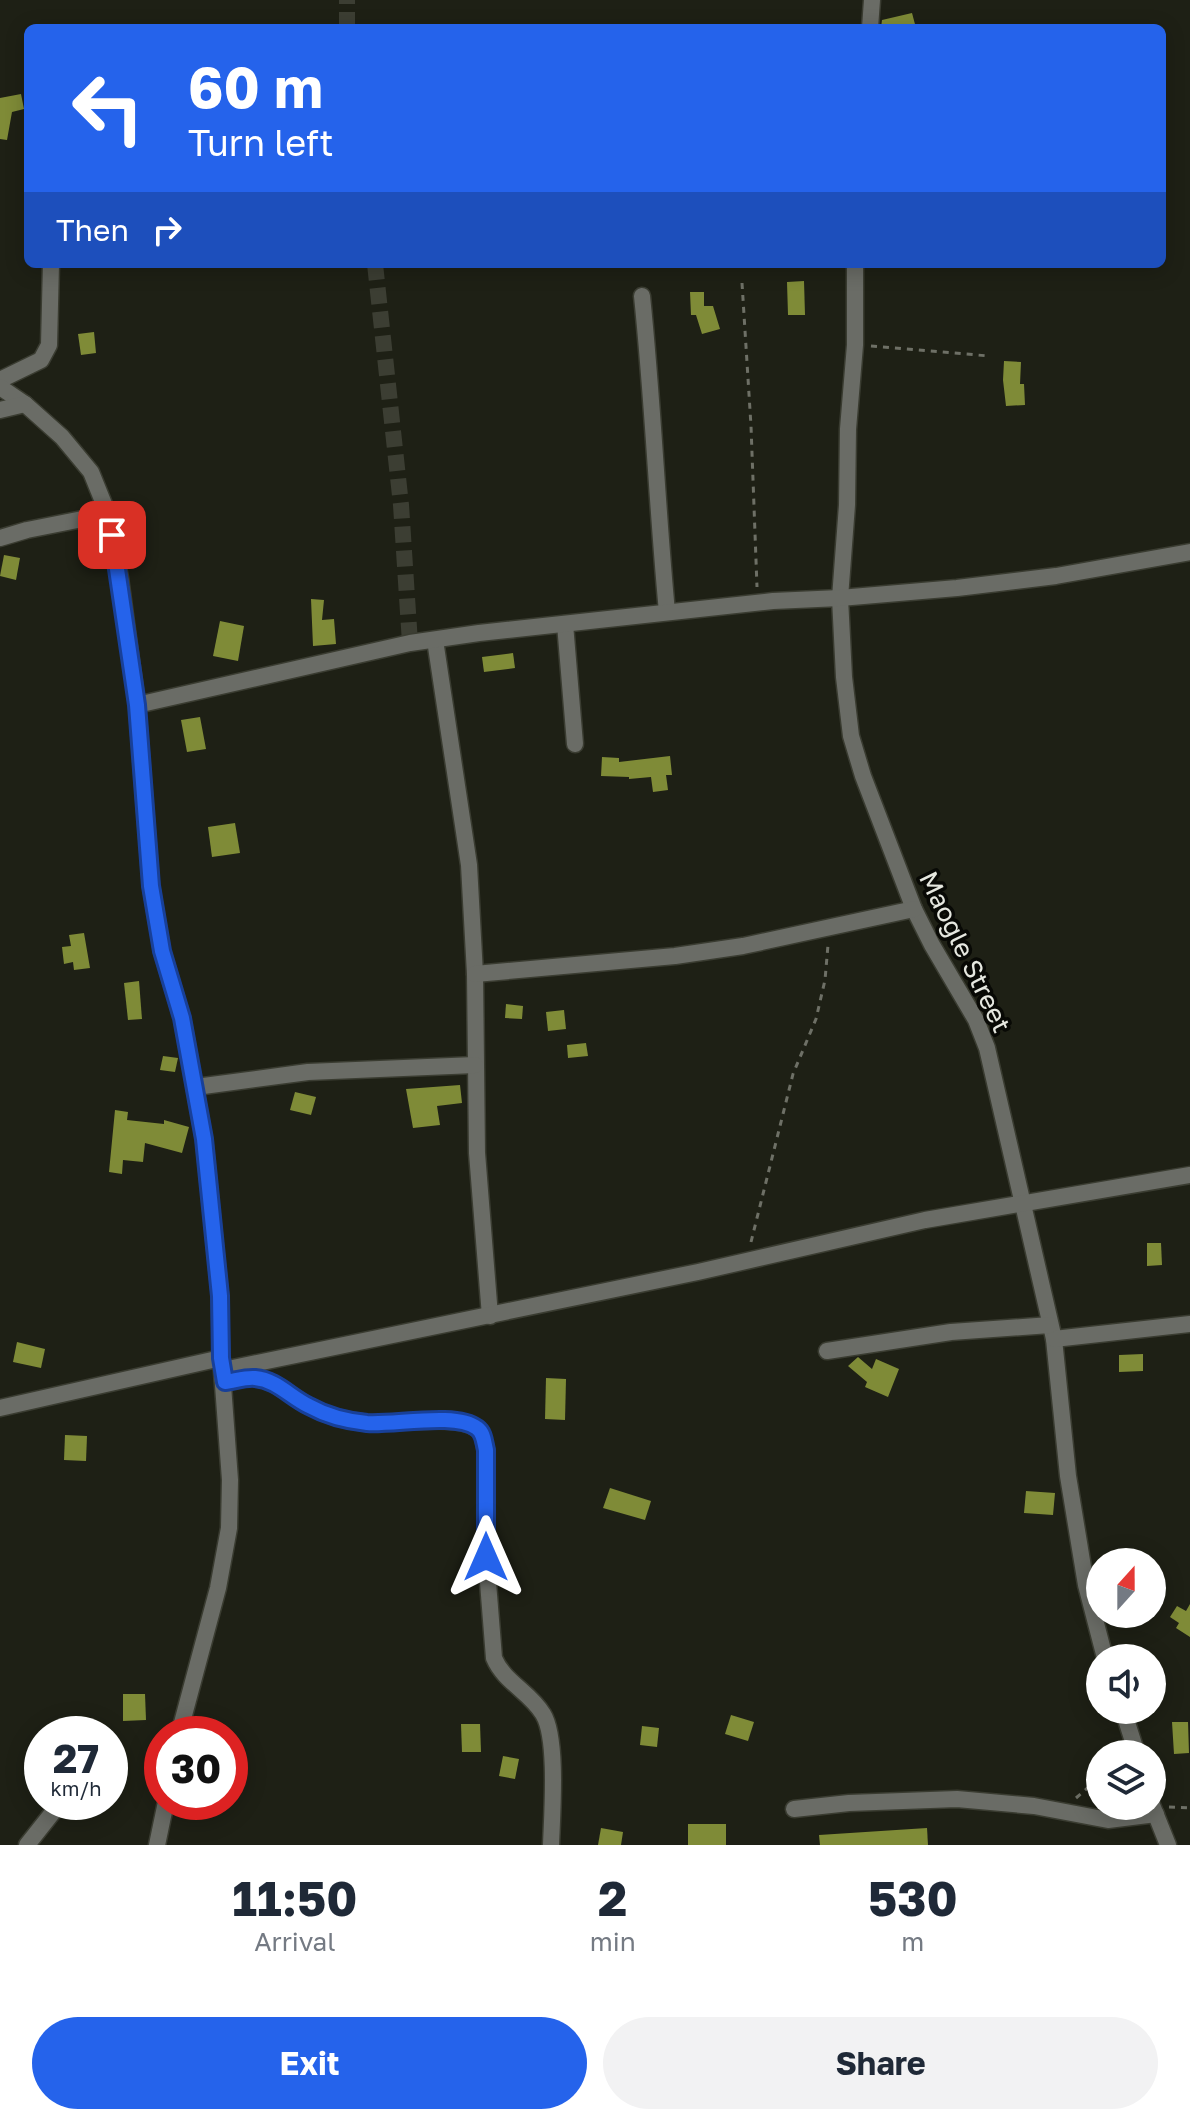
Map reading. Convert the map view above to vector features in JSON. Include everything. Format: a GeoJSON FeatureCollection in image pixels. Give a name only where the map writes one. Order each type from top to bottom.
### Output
{"type":"FeatureCollection","features":[{"type":"Feature","properties":{"kind":"street"},"geometry":{"type":"LineString","coordinates":[[870,24],[872,0]]}},
{"type":"Feature","properties":{"kind":"street"},"geometry":{"type":"LineString","coordinates":[[0,380],[41,360],[49,345],[51,268]]}},
{"type":"Feature","properties":{"kind":"street","name":"Maogle Street"},"geometry":{"type":"LineString","coordinates":[[855,268],[855,345],[840,598],[851,736],[863,776],[914,909],[976,1020],[987,1048],[1052,1332],[1068,1476],[1086,1585],[1101,1644]]}},
{"type":"Feature","properties":{"kind":"street"},"geometry":{"type":"LineString","coordinates":[[642,296],[652,387],[667,612]]}},
{"type":"Feature","properties":{"kind":"street"},"geometry":{"type":"LineString","coordinates":[[0,387],[25,404],[62,437],[91,472],[108,514],[137,705],[151,886],[162,951],[182,1018],[204,1139],[220,1296],[230,1480],[229,1528],[218,1588],[184,1716]]}},
{"type":"Feature","properties":{"kind":"street"},"geometry":{"type":"LineString","coordinates":[[0,410],[25,404]]}},
{"type":"Feature","properties":{"kind":"street"},"geometry":{"type":"LineString","coordinates":[[0,538],[108,514]]}},
{"type":"Feature","properties":{"kind":"street"},"geometry":{"type":"LineString","coordinates":[[137,705],[435,640],[667,612],[1056,576],[1190,552]]}},
{"type":"Feature","properties":{"kind":"street"},"geometry":{"type":"LineString","coordinates":[[565,624],[575,744]]}},
{"type":"Feature","properties":{"kind":"street"},"geometry":{"type":"LineString","coordinates":[[435,640],[469,865],[475,974],[477,1168],[490,1316]]}},
{"type":"Feature","properties":{"kind":"street"},"geometry":{"type":"LineString","coordinates":[[475,974],[675,956],[743,946],[914,909]]}},
{"type":"Feature","properties":{"kind":"street"},"geometry":{"type":"LineString","coordinates":[[196,1087],[308,1072],[475,1065]]}},
{"type":"Feature","properties":{"kind":"street"},"geometry":{"type":"LineString","coordinates":[[0,1408],[223,1370],[490,1316],[925,1220],[1190,1175]]}},
{"type":"Feature","properties":{"kind":"street"},"geometry":{"type":"LineString","coordinates":[[827,1351],[951,1332],[1052,1332],[1190,1324]]}},
{"type":"Feature","properties":{"kind":"street"},"geometry":{"type":"LineString","coordinates":[[223,1370],[272,1382],[306,1405],[329,1415],[355,1421],[461,1423],[475,1427],[482,1434],[486,1450],[486,1557],[494,1658],[499,1669],[543,1714],[550,1732],[551,1845]]}},
{"type":"Feature","properties":{"kind":"street"},"geometry":{"type":"LineString","coordinates":[[794,1809],[849,1803],[957,1799],[1034,1806],[1086,1817]]}},
{"type":"Feature","properties":{"kind":"street"},"geometry":{"type":"LineString","coordinates":[[27,1845],[47,1820]]}},
{"type":"Feature","properties":{"kind":"street"},"geometry":{"type":"LineString","coordinates":[[157,1845],[162,1820]]}},
{"type":"Feature","properties":{"kind":"street"},"geometry":{"type":"LineString","coordinates":[[1159,1820],[1168,1845]]}},
{"type":"Feature","properties":{"kind":"path"},"geometry":{"type":"LineString","coordinates":[[742,283],[757,603]]}},
{"type":"Feature","properties":{"kind":"path"},"geometry":{"type":"LineString","coordinates":[[855,345],[989,356]]}},
{"type":"Feature","properties":{"kind":"path"},"geometry":{"type":"LineString","coordinates":[[745,1261],[789,1085],[816,1019],[825,980],[828,927]]}},
{"type":"Feature","properties":{"kind":"path"},"geometry":{"type":"LineString","coordinates":[[1062,1813],[1086,1790]]}},
{"type":"Feature","properties":{"kind":"building"},"geometry":{"type":"Polygon","coordinates":[[[912,13],[915,24],[882,24],[882,20],[912,13]]]}},
{"type":"Feature","properties":{"kind":"building"},"geometry":{"type":"Polygon","coordinates":[[[21,94],[24,109],[12,112],[7,140],[0,139],[0,98],[21,94]]]}},
{"type":"Feature","properties":{"kind":"building"},"geometry":{"type":"Polygon","coordinates":[[[804,281],[805,315],[788,315],[787,282],[804,281]]]}},
{"type":"Feature","properties":{"kind":"building"},"geometry":{"type":"Polygon","coordinates":[[[690,292],[704,292],[704,306],[713,306],[720,329],[702,334],[696,315],[691,315],[690,292]]]}},
{"type":"Feature","properties":{"kind":"building"},"geometry":{"type":"Polygon","coordinates":[[[94,332],[96,353],[81,355],[78,334],[94,332]]]}},
{"type":"Feature","properties":{"kind":"building"},"geometry":{"type":"Polygon","coordinates":[[[1004,361],[1021,362],[1020,384],[1024,384],[1025,405],[1006,406],[1004,361]]]}},
{"type":"Feature","properties":{"kind":"building"},"geometry":{"type":"Polygon","coordinates":[[[4,555],[20,558],[16,580],[0,576],[4,555]]]}},
{"type":"Feature","properties":{"kind":"building"},"geometry":{"type":"Polygon","coordinates":[[[311,599],[324,600],[322,620],[334,619],[336,644],[313,646],[311,599]]]}},
{"type":"Feature","properties":{"kind":"building"},"geometry":{"type":"Polygon","coordinates":[[[220,621],[244,626],[238,661],[213,656],[220,621]]]}},
{"type":"Feature","properties":{"kind":"building"},"geometry":{"type":"Polygon","coordinates":[[[513,653],[515,668],[484,672],[482,657],[513,653]]]}},
{"type":"Feature","properties":{"kind":"building"},"geometry":{"type":"Polygon","coordinates":[[[200,717],[206,749],[187,752],[181,720],[200,717]]]}},
{"type":"Feature","properties":{"kind":"building"},"geometry":{"type":"Polygon","coordinates":[[[670,756],[672,775],[666,775],[668,790],[653,792],[651,777],[629,779],[601,776],[602,757],[619,758],[619,762],[670,756]]]}},
{"type":"Feature","properties":{"kind":"building"},"geometry":{"type":"Polygon","coordinates":[[[235,823],[240,853],[212,857],[208,827],[235,823]]]}},
{"type":"Feature","properties":{"kind":"building"},"geometry":{"type":"Polygon","coordinates":[[[84,933],[90,968],[74,970],[73,962],[64,964],[62,947],[71,946],[69,935],[84,933]]]}},
{"type":"Feature","properties":{"kind":"building"},"geometry":{"type":"Polygon","coordinates":[[[139,981],[142,1019],[128,1020],[124,983],[139,981]]]}},
{"type":"Feature","properties":{"kind":"building"},"geometry":{"type":"Polygon","coordinates":[[[506,1004],[523,1006],[522,1019],[505,1018],[506,1004]]]}},
{"type":"Feature","properties":{"kind":"building"},"geometry":{"type":"Polygon","coordinates":[[[564,1010],[566,1029],[548,1031],[546,1012],[564,1010]]]}},
{"type":"Feature","properties":{"kind":"building"},"geometry":{"type":"Polygon","coordinates":[[[586,1043],[588,1056],[568,1058],[567,1045],[586,1043]]]}},
{"type":"Feature","properties":{"kind":"building"},"geometry":{"type":"Polygon","coordinates":[[[163,1056],[178,1058],[175,1072],[160,1070],[163,1056]]]}},
{"type":"Feature","properties":{"kind":"building"},"geometry":{"type":"Polygon","coordinates":[[[460,1085],[462,1103],[437,1106],[440,1125],[413,1128],[406,1089],[460,1085]]]}},
{"type":"Feature","properties":{"kind":"building"},"geometry":{"type":"Polygon","coordinates":[[[295,1092],[316,1097],[311,1115],[290,1110],[295,1092]]]}},
{"type":"Feature","properties":{"kind":"building"},"geometry":{"type":"Polygon","coordinates":[[[115,1110],[128,1112],[127,1120],[164,1124],[164,1120],[189,1127],[182,1153],[145,1143],[143,1162],[123,1160],[122,1174],[109,1172],[115,1110]]]}},
{"type":"Feature","properties":{"kind":"building"},"geometry":{"type":"Polygon","coordinates":[[[1147,1243],[1161,1243],[1162,1265],[1147,1266],[1147,1243]]]}},
{"type":"Feature","properties":{"kind":"building"},"geometry":{"type":"Polygon","coordinates":[[[17,1342],[45,1349],[41,1368],[13,1362],[17,1342]]]}},
{"type":"Feature","properties":{"kind":"building"},"geometry":{"type":"Polygon","coordinates":[[[1143,1354],[1143,1371],[1119,1372],[1119,1355],[1143,1354]]]}},
{"type":"Feature","properties":{"kind":"building"},"geometry":{"type":"Polygon","coordinates":[[[858,1357],[872,1369],[876,1359],[899,1369],[888,1397],[865,1387],[867,1382],[848,1366],[858,1357]]]}},
{"type":"Feature","properties":{"kind":"building"},"geometry":{"type":"Polygon","coordinates":[[[546,1378],[566,1379],[565,1420],[545,1419],[546,1378]]]}},
{"type":"Feature","properties":{"kind":"building"},"geometry":{"type":"Polygon","coordinates":[[[65,1435],[87,1436],[86,1461],[64,1460],[65,1435]]]}},
{"type":"Feature","properties":{"kind":"building"},"geometry":{"type":"Polygon","coordinates":[[[610,1488],[651,1501],[645,1520],[603,1508],[610,1488]]]}},
{"type":"Feature","properties":{"kind":"building"},"geometry":{"type":"Polygon","coordinates":[[[1026,1491],[1055,1493],[1053,1515],[1024,1513],[1026,1491]]]}},
{"type":"Feature","properties":{"kind":"building"},"geometry":{"type":"Polygon","coordinates":[[[1190,1604],[1190,1637],[1176,1628],[1179,1623],[1170,1617],[1177,1606],[1186,1611],[1190,1604]]]}},
{"type":"Feature","properties":{"kind":"building"},"geometry":{"type":"Polygon","coordinates":[[[123,1694],[145,1694],[144,1720],[128,1721],[128,1716],[123,1716],[123,1694]]]}},
{"type":"Feature","properties":{"kind":"building"},"geometry":{"type":"Polygon","coordinates":[[[731,1715],[754,1722],[748,1741],[725,1734],[731,1715]]]}},
{"type":"Feature","properties":{"kind":"building"},"geometry":{"type":"Polygon","coordinates":[[[1172,1722],[1188,1722],[1189,1753],[1174,1754],[1172,1722]]]}},
{"type":"Feature","properties":{"kind":"building"},"geometry":{"type":"Polygon","coordinates":[[[461,1724],[480,1724],[481,1752],[462,1752],[461,1724]]]}},
{"type":"Feature","properties":{"kind":"building"},"geometry":{"type":"Polygon","coordinates":[[[642,1726],[659,1728],[657,1747],[640,1745],[642,1726]]]}},
{"type":"Feature","properties":{"kind":"building"},"geometry":{"type":"Polygon","coordinates":[[[503,1756],[519,1759],[515,1779],[499,1776],[503,1756]]]}},
{"type":"Feature","properties":{"kind":"building"},"geometry":{"type":"Polygon","coordinates":[[[688,1824],[726,1824],[726,1845],[688,1845],[688,1824]]]}},
{"type":"Feature","properties":{"kind":"building"},"geometry":{"type":"Polygon","coordinates":[[[601,1828],[623,1832],[621,1845],[598,1845],[601,1828]]]}},
{"type":"Feature","properties":{"kind":"building"},"geometry":{"type":"Polygon","coordinates":[[[927,1828],[928,1845],[820,1845],[819,1835],[927,1828]]]}},
{"type":"Feature","properties":{"kind":"tunnel"},"geometry":{"type":"LineString","coordinates":[[347,0],[347,24]]}},
{"type":"Feature","properties":{"kind":"tunnel"},"geometry":{"type":"LineString","coordinates":[[375,268],[401,505],[410,643]]}},
{"type":"Feature","properties":{"kind":"route"},"geometry":{"type":"LineString","coordinates":[[112,535],[137,705],[151,886],[162,951],[182,1018],[204,1139],[220,1296],[221,1358],[225,1382],[254,1378],[272,1382],[306,1405],[355,1421],[434,1420],[475,1427],[482,1434],[486,1450],[486,1557]]}}]}
